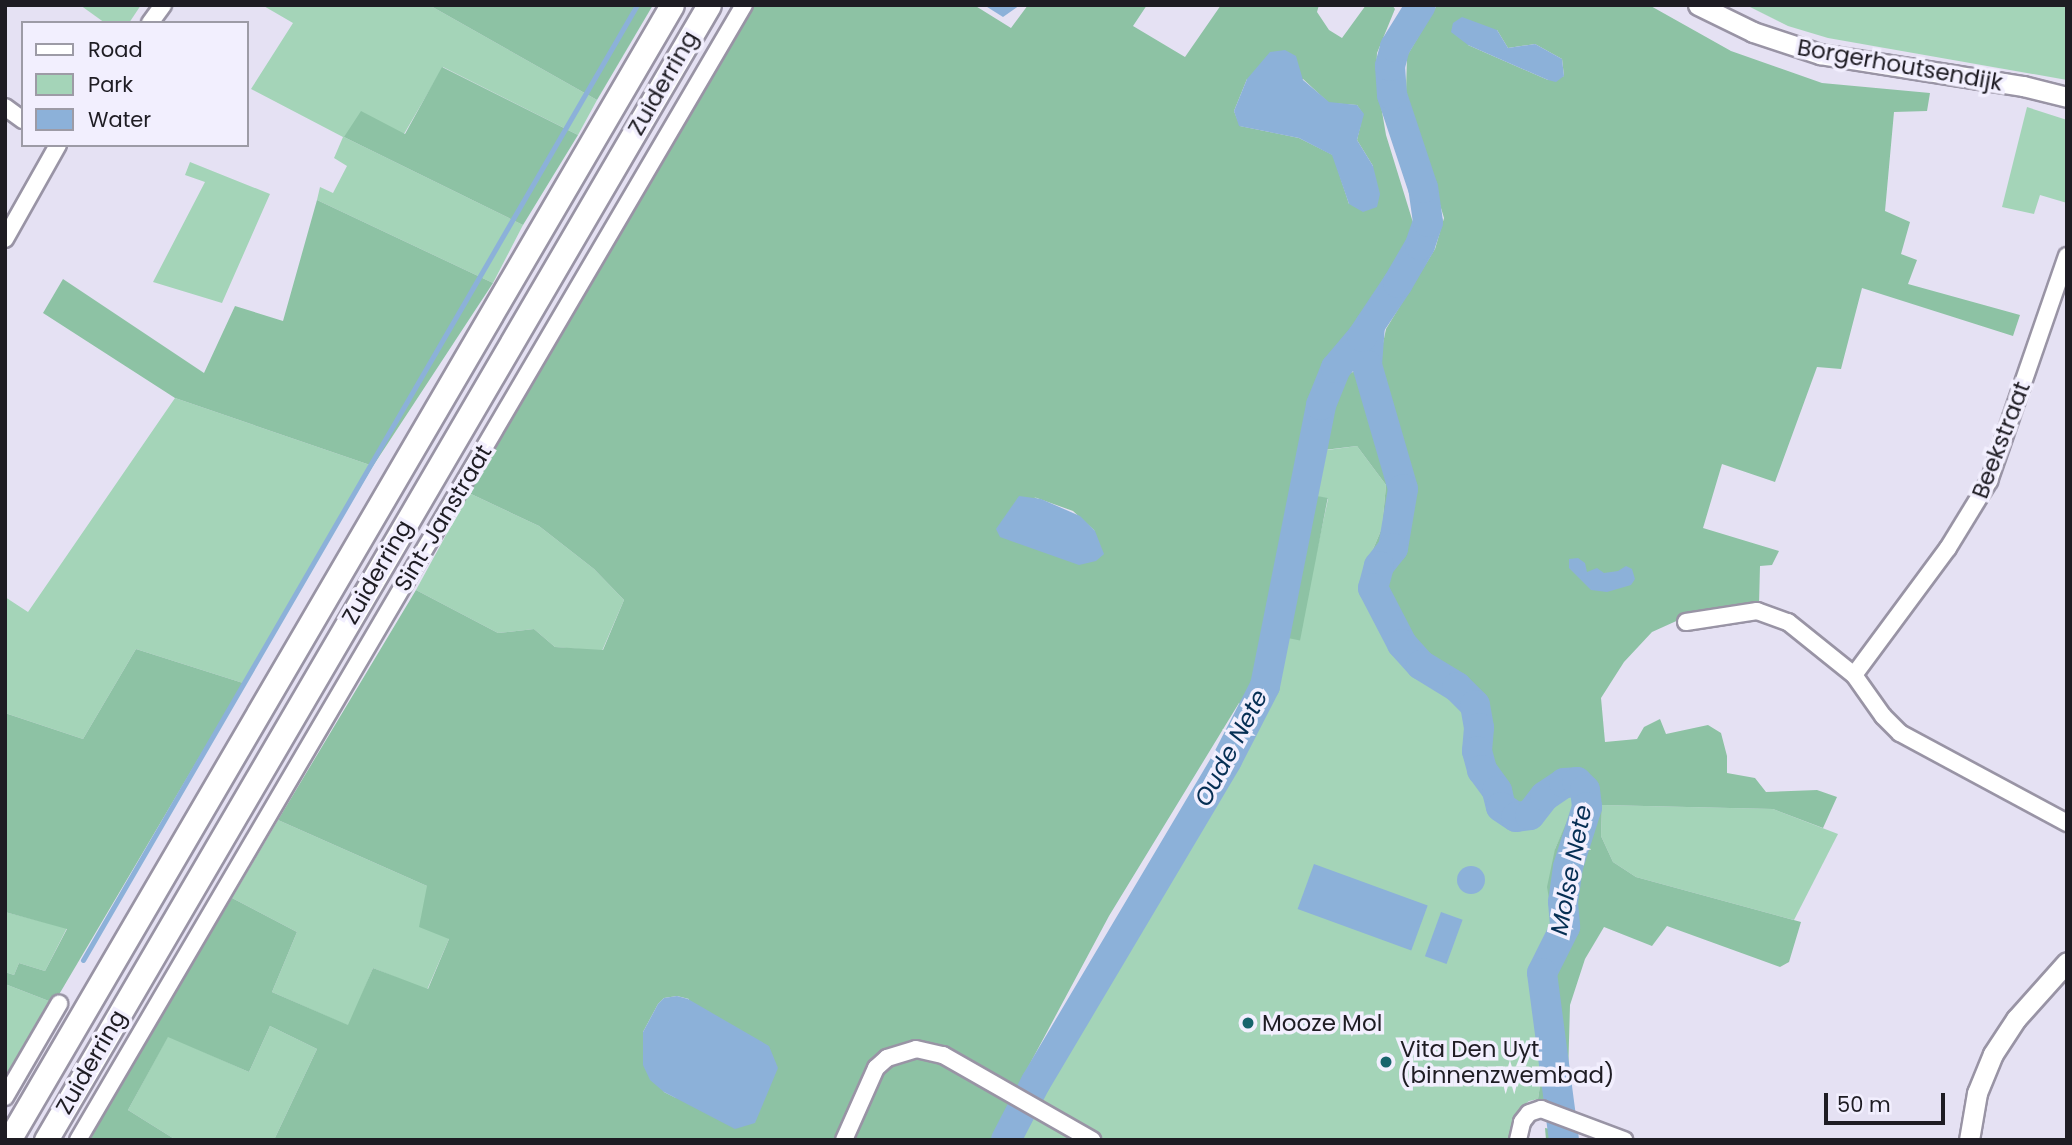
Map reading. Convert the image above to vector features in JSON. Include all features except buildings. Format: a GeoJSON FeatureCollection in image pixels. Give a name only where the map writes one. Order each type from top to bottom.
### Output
{"type":"FeatureCollection","features":[{"type":"Feature","properties":{"kind":"highway","name":"Zuiderring"},"geometry":{"type":"LineString","coordinates":[[9,1140],[672,5]]}},
{"type":"Feature","properties":{"kind":"highway","name":"Zuiderring"},"geometry":{"type":"LineString","coordinates":[[46,1140],[709,5]]}},
{"type":"Feature","properties":{"kind":"main road","name":"Borgerhoutsendijk"},"geometry":{"type":"LineString","coordinates":[[1698,5],[1753,32],[1820,54],[2010,84],[2067,97]]}},
{"type":"Feature","properties":{"kind":"main road"},"geometry":{"type":"LineString","coordinates":[[1969,1140],[1977,1093],[1993,1054],[2016,1019],[2066,965]]}},
{"type":"Feature","properties":{"kind":"street"},"geometry":{"type":"LineString","coordinates":[[151,21],[163,5]]}},
{"type":"Feature","properties":{"kind":"street","name":"Sint-Janstraat"},"geometry":{"type":"LineString","coordinates":[[78,1140],[744,5]]}},
{"type":"Feature","properties":{"kind":"street"},"geometry":{"type":"LineString","coordinates":[[5,107],[21,119]]}},
{"type":"Feature","properties":{"kind":"street"},"geometry":{"type":"LineString","coordinates":[[5,239],[57,147]]}},
{"type":"Feature","properties":{"kind":"street","name":"Beekstraat"},"geometry":{"type":"LineString","coordinates":[[1854,675],[1948,548],[1989,481],[2067,256]]}},
{"type":"Feature","properties":{"kind":"street"},"geometry":{"type":"LineString","coordinates":[[1686,622],[1757,611],[1788,622],[1808,634],[1854,675],[1900,733],[2067,823]]}},
{"type":"Feature","properties":{"kind":"street"},"geometry":{"type":"LineString","coordinates":[[5,1097],[59,1004]]}},
{"type":"Feature","properties":{"kind":"street"},"geometry":{"type":"LineString","coordinates":[[845,1140],[876,1068],[887,1058],[902,1051],[916,1049],[943,1055],[1092,1140]]}},
{"type":"Feature","properties":{"kind":"street"},"geometry":{"type":"LineString","coordinates":[[1518,1140],[1522,1122],[1529,1113],[1541,1109],[1624,1140]]}},
{"type":"Feature","properties":{"kind":"green space"},"geometry":{"type":"Polygon","coordinates":[[[80,5],[141,5],[130,21],[102,21],[80,5]]]}},
{"type":"Feature","properties":{"kind":"green space"},"geometry":{"type":"Polygon","coordinates":[[[262,5],[429,5],[597,100],[578,135],[443,67],[404,134],[344,137],[523,225],[493,283],[317,200],[320,187],[333,193],[347,166],[334,158],[343,137],[251,89],[293,23],[262,5]]]}},
{"type":"Feature","properties":{"kind":"green space"},"geometry":{"type":"Polygon","coordinates":[[[429,5],[653,5],[597,100],[429,5]]]}},
{"type":"Feature","properties":{"kind":"green space"},"geometry":{"type":"Polygon","coordinates":[[[750,5],[974,5],[1011,28],[1028,5],[1147,5],[1133,26],[1185,57],[1221,5],[1319,5],[1317,12],[1329,30],[1342,38],[1366,5],[1392,5],[1395,9],[1377,53],[1376,76],[1386,135],[1415,229],[1329,365],[1311,404],[1298,458],[1261,667],[1249,707],[1239,703],[1109,916],[1018,1086],[1013,1112],[999,1140],[274,1140],[317,1049],[270,1026],[249,1072],[168,1037],[128,1110],[176,1140],[90,1140],[152,1029],[232,898],[297,932],[272,992],[348,1025],[373,968],[428,989],[449,939],[419,927],[427,886],[278,820],[416,590],[498,633],[534,629],[555,647],[603,650],[624,600],[594,569],[539,526],[469,493],[750,5]],[[1247,79],[1234,111],[1240,126],[1299,138],[1333,155],[1349,204],[1373,166],[1357,140],[1363,114],[1357,105],[1329,103],[1303,79],[1247,79]],[[1034,497],[1095,531],[1073,511],[1034,497]],[[677,996],[664,998],[643,1032],[664,1092],[676,1098],[689,999],[677,996]]]}},
{"type":"Feature","properties":{"kind":"green space"},"geometry":{"type":"Polygon","coordinates":[[[1437,5],[1649,5],[1731,51],[1822,83],[1930,93],[1927,111],[1894,112],[1885,211],[1910,222],[1901,254],[1917,260],[1908,284],[2020,315],[2013,336],[1862,288],[1841,369],[1817,367],[1775,482],[1722,464],[1703,528],[1779,551],[1772,565],[1760,566],[1759,605],[1683,618],[1652,632],[1624,662],[1601,698],[1605,742],[1637,739],[1644,727],[1660,719],[1666,734],[1708,725],[1721,733],[1727,756],[1727,773],[1755,778],[1766,792],[1817,790],[1837,797],[1823,828],[1773,809],[1602,805],[1601,836],[1613,862],[1636,877],[1801,922],[1789,962],[1780,967],[1667,926],[1652,946],[1604,927],[1585,959],[1570,1005],[1568,1076],[1555,1106],[1538,1099],[1542,1072],[1533,970],[1554,927],[1547,887],[1555,849],[1574,805],[1574,792],[1565,789],[1551,800],[1538,818],[1521,827],[1506,825],[1489,810],[1484,790],[1463,752],[1468,732],[1467,716],[1461,704],[1406,665],[1376,624],[1363,593],[1371,554],[1382,528],[1386,485],[1357,446],[1316,451],[1339,375],[1378,367],[1386,329],[1435,249],[1444,218],[1406,92],[1407,56],[1437,5]],[[1497,30],[1468,45],[1548,80],[1564,76],[1562,59],[1535,44],[1508,48],[1497,30]]]}},
{"type":"Feature","properties":{"kind":"green space"},"geometry":{"type":"Polygon","coordinates":[[[1746,5],[2067,5],[2067,80],[1828,38],[1788,26],[1746,5]]]}},
{"type":"Feature","properties":{"kind":"green space"},"geometry":{"type":"Polygon","coordinates":[[[442,67],[578,135],[523,225],[344,137],[361,111],[405,134],[442,67]]]}},
{"type":"Feature","properties":{"kind":"green space"},"geometry":{"type":"Polygon","coordinates":[[[2027,107],[2067,120],[2067,203],[2040,195],[2034,214],[2002,207],[2027,107]]]}},
{"type":"Feature","properties":{"kind":"green space"},"geometry":{"type":"Polygon","coordinates":[[[190,162],[270,194],[222,303],[153,282],[205,182],[185,175],[190,162]]]}},
{"type":"Feature","properties":{"kind":"green space"},"geometry":{"type":"Polygon","coordinates":[[[317,200],[493,283],[373,466],[175,398],[43,313],[63,279],[204,373],[235,306],[283,321],[317,200]]]}},
{"type":"Feature","properties":{"kind":"green space"},"geometry":{"type":"Polygon","coordinates":[[[175,398],[373,466],[243,683],[136,649],[83,739],[5,713],[5,597],[28,612],[175,398]]]}},
{"type":"Feature","properties":{"kind":"green space"},"geometry":{"type":"Polygon","coordinates":[[[1357,446],[1386,485],[1382,528],[1371,554],[1406,665],[1461,704],[1467,716],[1468,732],[1463,752],[1484,790],[1489,810],[1538,818],[1551,800],[1565,789],[1574,791],[1575,805],[1555,849],[1554,927],[1533,970],[1542,1072],[1538,1099],[1529,1101],[1520,1108],[1512,1140],[1019,1140],[1265,711],[1284,637],[1298,638],[1328,499],[1312,495],[1320,451],[1357,446]]]}},
{"type":"Feature","properties":{"kind":"green space"},"geometry":{"type":"Polygon","coordinates":[[[469,493],[539,526],[594,569],[624,600],[602,651],[555,647],[534,629],[498,633],[416,590],[469,493]]]}},
{"type":"Feature","properties":{"kind":"green space"},"geometry":{"type":"Polygon","coordinates":[[[1312,495],[1328,498],[1300,640],[1284,637],[1312,495]]]}},
{"type":"Feature","properties":{"kind":"green space"},"geometry":{"type":"Polygon","coordinates":[[[136,649],[243,683],[54,1003],[5,984],[5,972],[14,975],[19,963],[45,971],[67,929],[5,912],[5,713],[83,739],[136,649]]]}},
{"type":"Feature","properties":{"kind":"green space"},"geometry":{"type":"Polygon","coordinates":[[[1602,805],[1773,809],[1838,834],[1794,920],[1636,877],[1613,862],[1601,836],[1602,805]]]}},
{"type":"Feature","properties":{"kind":"green space"},"geometry":{"type":"Polygon","coordinates":[[[278,820],[427,886],[449,939],[427,990],[373,968],[349,1026],[272,992],[297,932],[232,898],[278,820]]]}},
{"type":"Feature","properties":{"kind":"green space"},"geometry":{"type":"Polygon","coordinates":[[[5,912],[67,928],[45,971],[19,963],[14,975],[5,972],[5,912]]]}},
{"type":"Feature","properties":{"kind":"green space"},"geometry":{"type":"Polygon","coordinates":[[[5,984],[54,1003],[5,1081],[5,984]]]}},
{"type":"Feature","properties":{"kind":"green space"},"geometry":{"type":"Polygon","coordinates":[[[270,1026],[317,1049],[274,1140],[176,1140],[128,1110],[168,1036],[249,1072],[270,1026]]]}},
{"type":"Feature","properties":{"kind":"green space"},"geometry":{"type":"Polygon","coordinates":[[[1545,1128],[1563,1131],[1564,1140],[1546,1140],[1545,1128]]]}},
{"type":"Feature","properties":{"kind":"water"},"geometry":{"type":"Polygon","coordinates":[[[984,5],[1020,5],[1003,17],[984,5]]]}},
{"type":"Feature","properties":{"kind":"water"},"geometry":{"type":"Polygon","coordinates":[[[1462,17],[1497,30],[1508,48],[1535,44],[1562,59],[1564,76],[1556,82],[1548,80],[1468,45],[1451,32],[1453,23],[1462,17]]]}},
{"type":"Feature","properties":{"kind":"water"},"geometry":{"type":"Polygon","coordinates":[[[1285,50],[1296,56],[1303,80],[1329,102],[1357,105],[1364,114],[1357,140],[1373,166],[1380,194],[1377,207],[1363,212],[1349,204],[1332,155],[1299,138],[1239,126],[1234,111],[1247,79],[1270,52],[1285,50]]]}},
{"type":"Feature","properties":{"kind":"water"},"geometry":{"type":"Polygon","coordinates":[[[1019,496],[1041,499],[1080,516],[1095,531],[1104,554],[1096,561],[1079,565],[1000,537],[996,529],[1019,496]]]}},
{"type":"Feature","properties":{"kind":"water"},"geometry":{"type":"Polygon","coordinates":[[[1578,558],[1585,563],[1587,572],[1597,568],[1604,573],[1618,571],[1626,566],[1632,569],[1635,579],[1631,585],[1607,592],[1591,590],[1569,568],[1569,559],[1578,558]]]}},
{"type":"Feature","properties":{"kind":"water"},"geometry":{"type":"Polygon","coordinates":[[[1314,864],[1428,905],[1411,950],[1298,909],[1314,864]]]}},
{"type":"Feature","properties":{"kind":"water"},"geometry":{"type":"Polygon","coordinates":[[[1471,866],[1481,870],[1485,880],[1481,890],[1471,894],[1461,890],[1457,880],[1461,870],[1471,866]]]}},
{"type":"Feature","properties":{"kind":"water"},"geometry":{"type":"Polygon","coordinates":[[[1441,912],[1463,920],[1447,964],[1425,956],[1441,912]]]}},
{"type":"Feature","properties":{"kind":"water"},"geometry":{"type":"Polygon","coordinates":[[[677,996],[688,999],[769,1046],[778,1068],[755,1123],[735,1129],[664,1092],[650,1080],[643,1065],[643,1032],[658,1004],[664,998],[677,996]]]}},
{"type":"Feature","properties":{"kind":"water"},"geometry":{"type":"Polygon","coordinates":[[[1013,1112],[1029,1119],[1019,1140],[999,1140],[1013,1112]]]}},
{"type":"Feature","properties":{"kind":"waterway"},"geometry":{"type":"LineString","coordinates":[[83,960],[637,5]]}},
{"type":"Feature","properties":{"kind":"waterway","name":"Oude Nete"},"geometry":{"type":"LineString","coordinates":[[1006,1140],[1036,1082],[1227,760],[1265,686],[1321,405],[1336,368],[1362,337],[1398,283],[1420,245],[1428,222],[1423,188],[1392,95],[1390,66],[1395,47],[1421,5]]}},
{"type":"Feature","properties":{"kind":"waterway","name":"Molse Nete"},"geometry":{"type":"LineString","coordinates":[[1370,325],[1367,365],[1403,489],[1393,548],[1379,566],[1373,588],[1402,644],[1421,665],[1457,687],[1475,705],[1479,728],[1477,751],[1482,770],[1497,791],[1501,807],[1516,817],[1530,815],[1545,796],[1564,783],[1577,782],[1585,790],[1587,807],[1568,867],[1563,902],[1565,927],[1542,973],[1564,1140]]}},
{"type":"Feature","properties":{"kind":"place","name":"Mooze Mol"},"geometry":{"type":"Point","coordinates":[1248,1023]}},
{"type":"Feature","properties":{"kind":"place","name":"Vita Den Uyt (binnenzwembad)"},"geometry":{"type":"Point","coordinates":[1386,1062]}}]}
